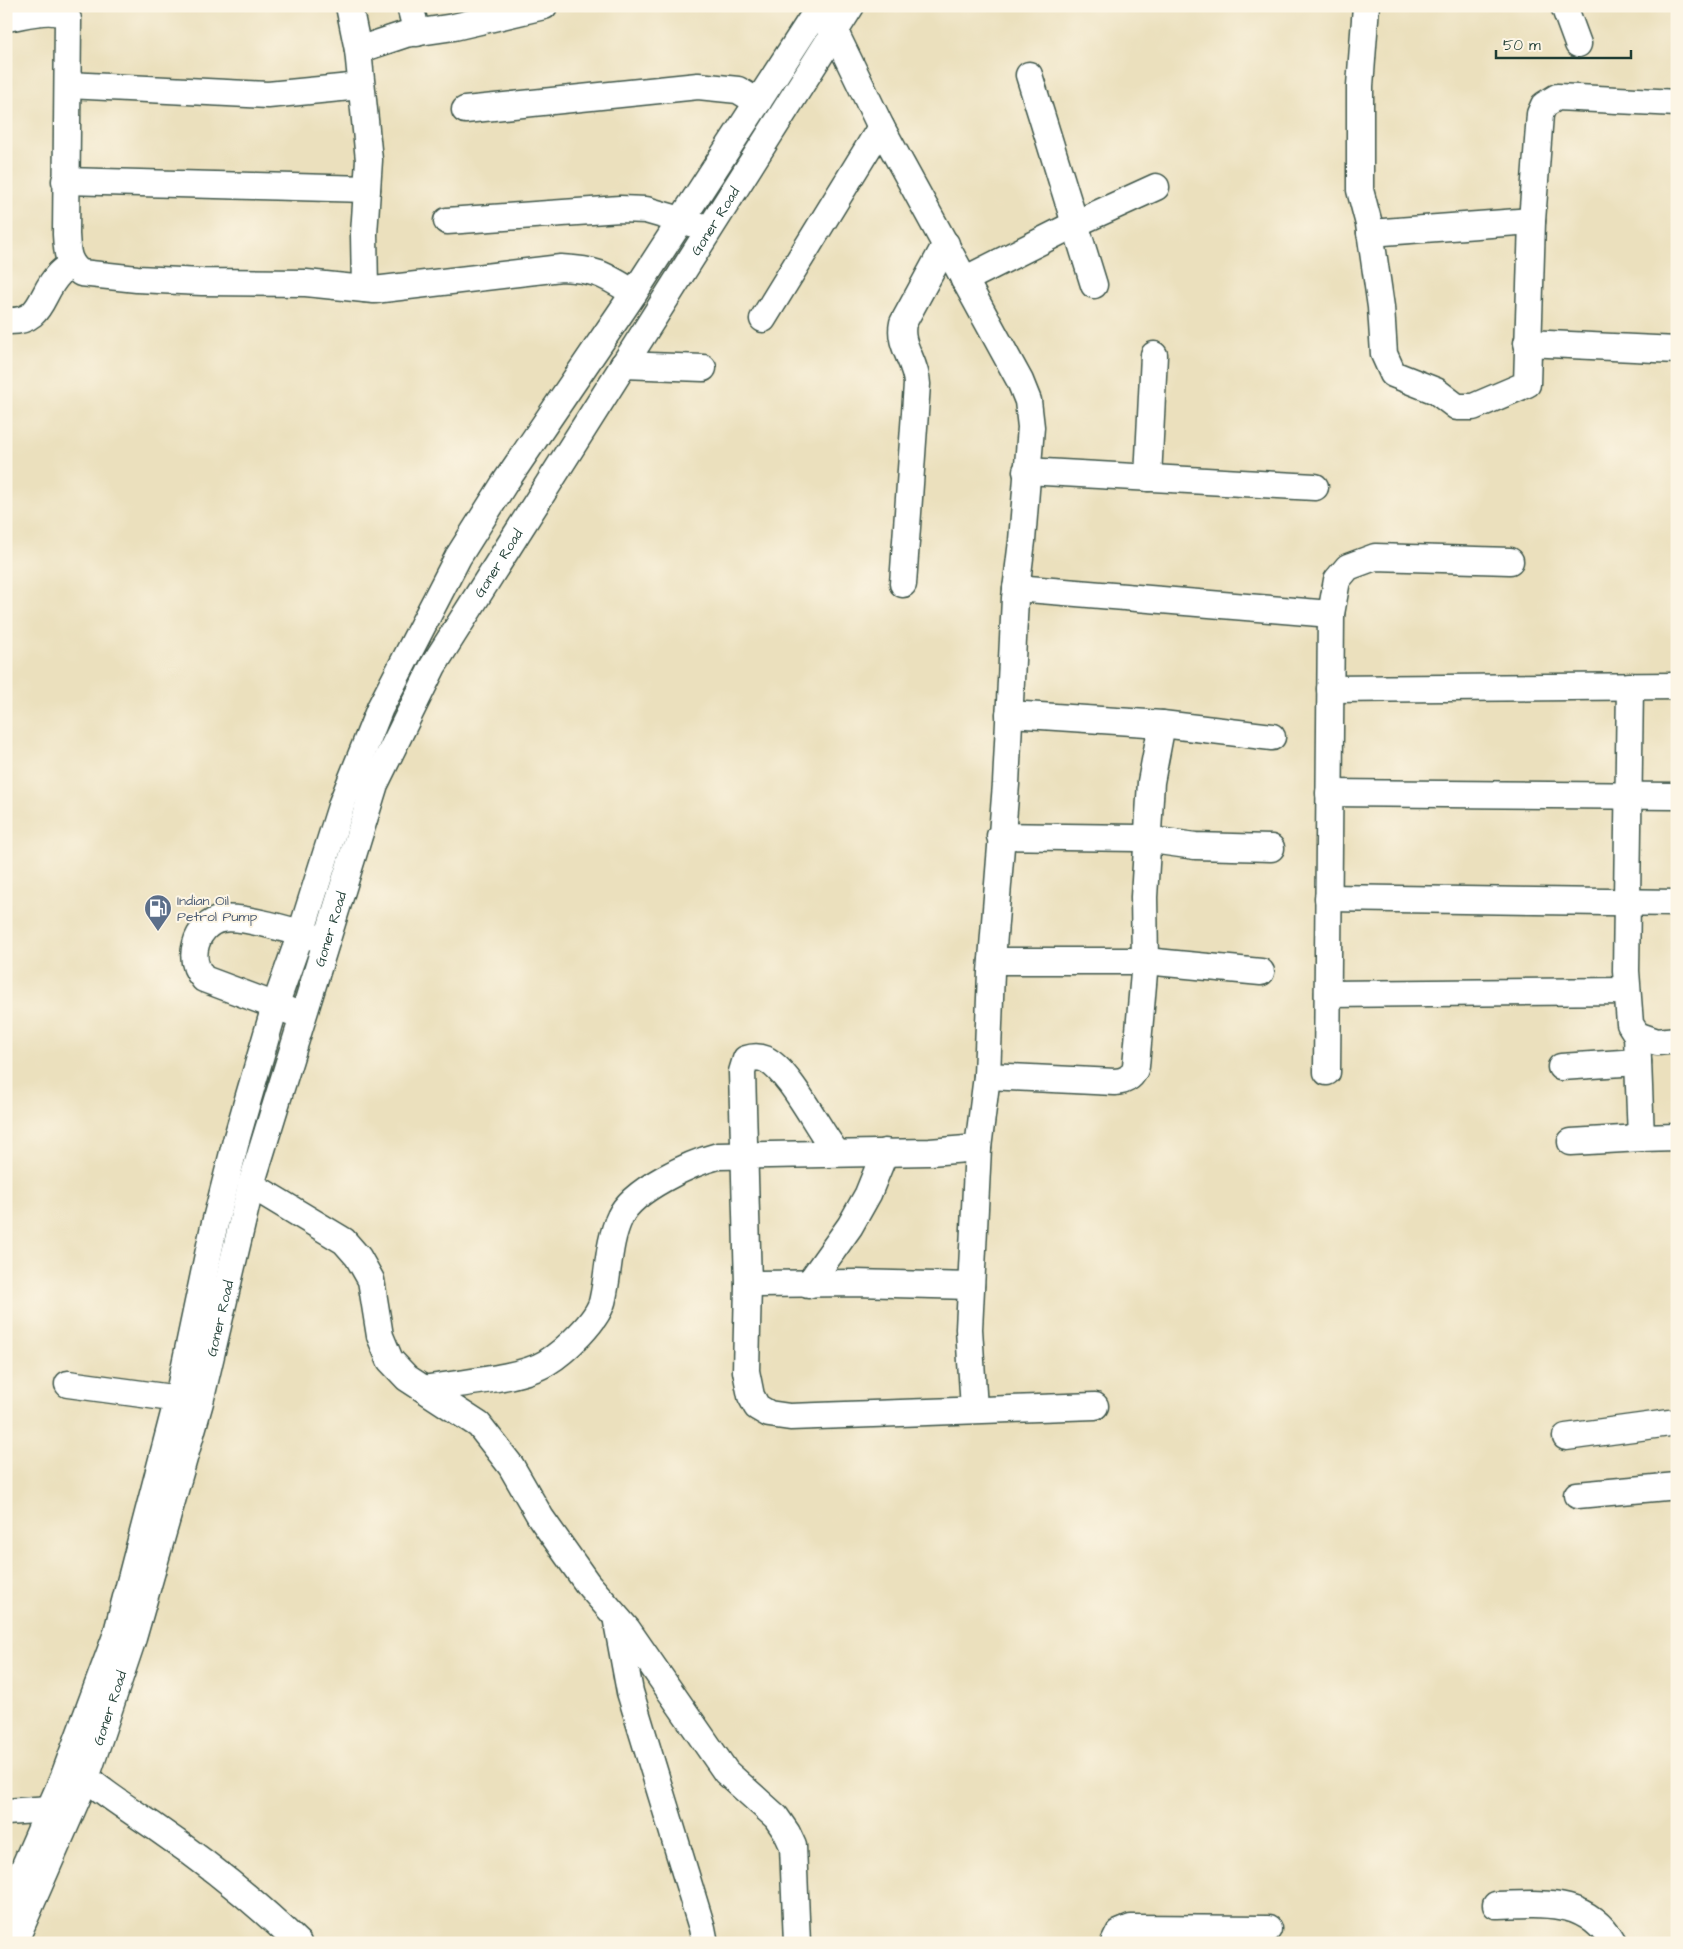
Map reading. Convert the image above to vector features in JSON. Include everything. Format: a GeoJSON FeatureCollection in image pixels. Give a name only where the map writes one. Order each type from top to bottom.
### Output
{"type":"FeatureCollection","features":[{"type":"Feature","properties":{"kind":"street"},"geometry":{"type":"LineString","coordinates":[[349,6],[358,50],[370,160],[364,234],[364,289]]}},
{"type":"Feature","properties":{"kind":"street"},"geometry":{"type":"LineString","coordinates":[[410,6],[417,33]]}},
{"type":"Feature","properties":{"kind":"street"},"geometry":{"type":"LineString","coordinates":[[358,50],[417,33],[544,6]]}},
{"type":"Feature","properties":{"kind":"street","name":"Goner Road"},"geometry":{"type":"LineString","coordinates":[[14,1943],[78,1770],[116,1636],[189,1400],[302,1015],[313,937],[342,802],[380,708],[458,558],[504,484],[634,293],[758,102],[823,17],[851,6]]}},
{"type":"Feature","properties":{"kind":"street"},"geometry":{"type":"LineString","coordinates":[[1366,6],[1360,86],[1360,190],[1370,234],[1381,307],[1384,354],[1393,374],[1429,387],[1457,407],[1474,406],[1527,393],[1532,221],[1540,114],[1550,100],[1557,97],[1677,103]]}},
{"type":"Feature","properties":{"kind":"street"},"geometry":{"type":"LineString","coordinates":[[1564,6],[1578,44]]}},
{"type":"Feature","properties":{"kind":"street"},"geometry":{"type":"LineString","coordinates":[[6,18],[56,12],[64,13],[70,25],[65,181],[67,250],[68,258],[81,273],[137,279],[306,283],[374,290],[561,268],[591,270],[604,274],[634,293]]}},
{"type":"Feature","properties":{"kind":"street"},"geometry":{"type":"LineString","coordinates":[[823,17],[881,128],[1020,381],[1028,401],[1031,427],[1026,471],[1022,541],[1016,588],[992,961],[987,1076],[978,1148],[969,1329],[974,1410]]}},
{"type":"Feature","properties":{"kind":"street","name":"Goner Road"},"geometry":{"type":"LineString","coordinates":[[189,1400],[213,1231],[275,1006],[313,937],[375,784],[433,666],[708,229],[823,17]]}},
{"type":"Feature","properties":{"kind":"street"},"geometry":{"type":"LineString","coordinates":[[1029,75],[1094,285]]}},
{"type":"Feature","properties":{"kind":"street"},"geometry":{"type":"LineString","coordinates":[[68,85],[268,95],[361,86]]}},
{"type":"Feature","properties":{"kind":"street"},"geometry":{"type":"LineString","coordinates":[[465,110],[698,86],[738,90],[758,102]]}},
{"type":"Feature","properties":{"kind":"street"},"geometry":{"type":"LineString","coordinates":[[762,319],[881,128]]}},
{"type":"Feature","properties":{"kind":"street"},"geometry":{"type":"LineString","coordinates":[[65,181],[367,189]]}},
{"type":"Feature","properties":{"kind":"street"},"geometry":{"type":"LineString","coordinates":[[964,280],[1076,223],[1156,186]]}},
{"type":"Feature","properties":{"kind":"street"},"geometry":{"type":"LineString","coordinates":[[446,221],[620,208],[646,210],[683,219],[708,229]]}},
{"type":"Feature","properties":{"kind":"street"},"geometry":{"type":"LineString","coordinates":[[1370,234],[1532,221]]}},
{"type":"Feature","properties":{"kind":"street"},"geometry":{"type":"LineString","coordinates":[[904,584],[917,384],[916,371],[900,336],[902,323],[946,244]]}},
{"type":"Feature","properties":{"kind":"street"},"geometry":{"type":"LineString","coordinates":[[6,321],[15,322],[29,317],[36,312],[59,274],[72,264]]}},
{"type":"Feature","properties":{"kind":"street"},"geometry":{"type":"LineString","coordinates":[[1527,343],[1677,350]]}},
{"type":"Feature","properties":{"kind":"street"},"geometry":{"type":"LineString","coordinates":[[1148,478],[1154,355]]}},
{"type":"Feature","properties":{"kind":"street"},"geometry":{"type":"LineString","coordinates":[[623,365],[703,368]]}},
{"type":"Feature","properties":{"kind":"street"},"geometry":{"type":"LineString","coordinates":[[1026,471],[1315,487]]}},
{"type":"Feature","properties":{"kind":"street"},"geometry":{"type":"LineString","coordinates":[[1327,1072],[1331,614],[1337,580],[1348,567],[1375,557],[1510,561]]}},
{"type":"Feature","properties":{"kind":"street"},"geometry":{"type":"LineString","coordinates":[[458,558],[489,577]]}},
{"type":"Feature","properties":{"kind":"street"},"geometry":{"type":"LineString","coordinates":[[1016,588],[1331,614]]}},
{"type":"Feature","properties":{"kind":"street"},"geometry":{"type":"LineString","coordinates":[[1630,686],[1627,991],[1630,1024],[1637,1034],[1640,1138]]}},
{"type":"Feature","properties":{"kind":"street"},"geometry":{"type":"LineString","coordinates":[[1330,689],[1677,686]]}},
{"type":"Feature","properties":{"kind":"street"},"geometry":{"type":"LineString","coordinates":[[1009,714],[1162,724],[1272,736]]}},
{"type":"Feature","properties":{"kind":"street"},"geometry":{"type":"LineString","coordinates":[[987,1076],[1115,1082],[1124,1081],[1133,1075],[1136,1066],[1145,961],[1144,897],[1151,782],[1162,724]]}},
{"type":"Feature","properties":{"kind":"street"},"geometry":{"type":"LineString","coordinates":[[1329,793],[1677,796]]}},
{"type":"Feature","properties":{"kind":"street"},"geometry":{"type":"LineString","coordinates":[[1000,836],[1148,839],[1195,846],[1271,848]]}},
{"type":"Feature","properties":{"kind":"street"},"geometry":{"type":"LineString","coordinates":[[1328,898],[1677,903]]}},
{"type":"Feature","properties":{"kind":"street"},"geometry":{"type":"LineString","coordinates":[[302,1015],[204,979],[197,971],[193,955],[198,935],[208,925],[222,919],[239,920],[313,937]]}},
{"type":"Feature","properties":{"kind":"street"},"geometry":{"type":"LineString","coordinates":[[992,961],[1145,961],[1261,972]]}},
{"type":"Feature","properties":{"kind":"street"},"geometry":{"type":"LineString","coordinates":[[1328,994],[1627,991]]}},
{"type":"Feature","properties":{"kind":"street"},"geometry":{"type":"LineString","coordinates":[[1637,1034],[1657,1042],[1677,1040]]}},
{"type":"Feature","properties":{"kind":"street"},"geometry":{"type":"LineString","coordinates":[[836,1152],[781,1071],[764,1058],[754,1056],[746,1059],[742,1072],[746,1155],[748,1284],[746,1371],[751,1396],[758,1407],[769,1414],[790,1416],[1095,1406]]}},
{"type":"Feature","properties":{"kind":"street"},"geometry":{"type":"LineString","coordinates":[[1561,1067],[1638,1062]]}},
{"type":"Feature","properties":{"kind":"street"},"geometry":{"type":"LineString","coordinates":[[1571,1142],[1677,1138]]}},
{"type":"Feature","properties":{"kind":"street"},"geometry":{"type":"LineString","coordinates":[[424,1388],[519,1373],[546,1363],[591,1322],[603,1300],[620,1215],[640,1193],[701,1160],[718,1156],[836,1152],[930,1152],[978,1148]]}},
{"type":"Feature","properties":{"kind":"street"},"geometry":{"type":"LineString","coordinates":[[808,1285],[850,1226],[868,1194],[885,1152]]}},
{"type":"Feature","properties":{"kind":"street"},"geometry":{"type":"LineString","coordinates":[[251,1186],[344,1241],[358,1257],[371,1280],[380,1336],[390,1360],[407,1378],[479,1425],[511,1466],[541,1518],[587,1584],[616,1616],[658,1671],[726,1772],[776,1817],[793,1846],[798,1943]]}},
{"type":"Feature","properties":{"kind":"street"},"geometry":{"type":"LineString","coordinates":[[748,1284],[808,1285],[855,1283],[971,1286]]}},
{"type":"Feature","properties":{"kind":"street"},"geometry":{"type":"LineString","coordinates":[[68,1384],[189,1400]]}},
{"type":"Feature","properties":{"kind":"street"},"geometry":{"type":"LineString","coordinates":[[1566,1437],[1677,1422]]}},
{"type":"Feature","properties":{"kind":"street"},"geometry":{"type":"LineString","coordinates":[[1577,1495],[1677,1486]]}},
{"type":"Feature","properties":{"kind":"street"},"geometry":{"type":"LineString","coordinates":[[616,1616],[630,1692],[705,1943]]}},
{"type":"Feature","properties":{"kind":"street"},"geometry":{"type":"LineString","coordinates":[[78,1770],[114,1801],[155,1827],[214,1872],[298,1943]]}},
{"type":"Feature","properties":{"kind":"street","name":"Goner Road"},"geometry":{"type":"LineString","coordinates":[[6,1910],[50,1809],[78,1770]]}},
{"type":"Feature","properties":{"kind":"street"},"geometry":{"type":"LineString","coordinates":[[6,1812],[50,1809]]}},
{"type":"Feature","properties":{"kind":"street"},"geometry":{"type":"LineString","coordinates":[[1496,1905],[1552,1904],[1580,1910],[1604,1927],[1612,1943]]}},
{"type":"Feature","properties":{"kind":"street"},"geometry":{"type":"LineString","coordinates":[[1114,1943],[1119,1933],[1131,1928],[1268,1929]]}},
{"type":"Feature","properties":{"kind":"place","name":"Indian Oil Petrol Pump"},"geometry":{"type":"Point","coordinates":[158,932]}}]}
